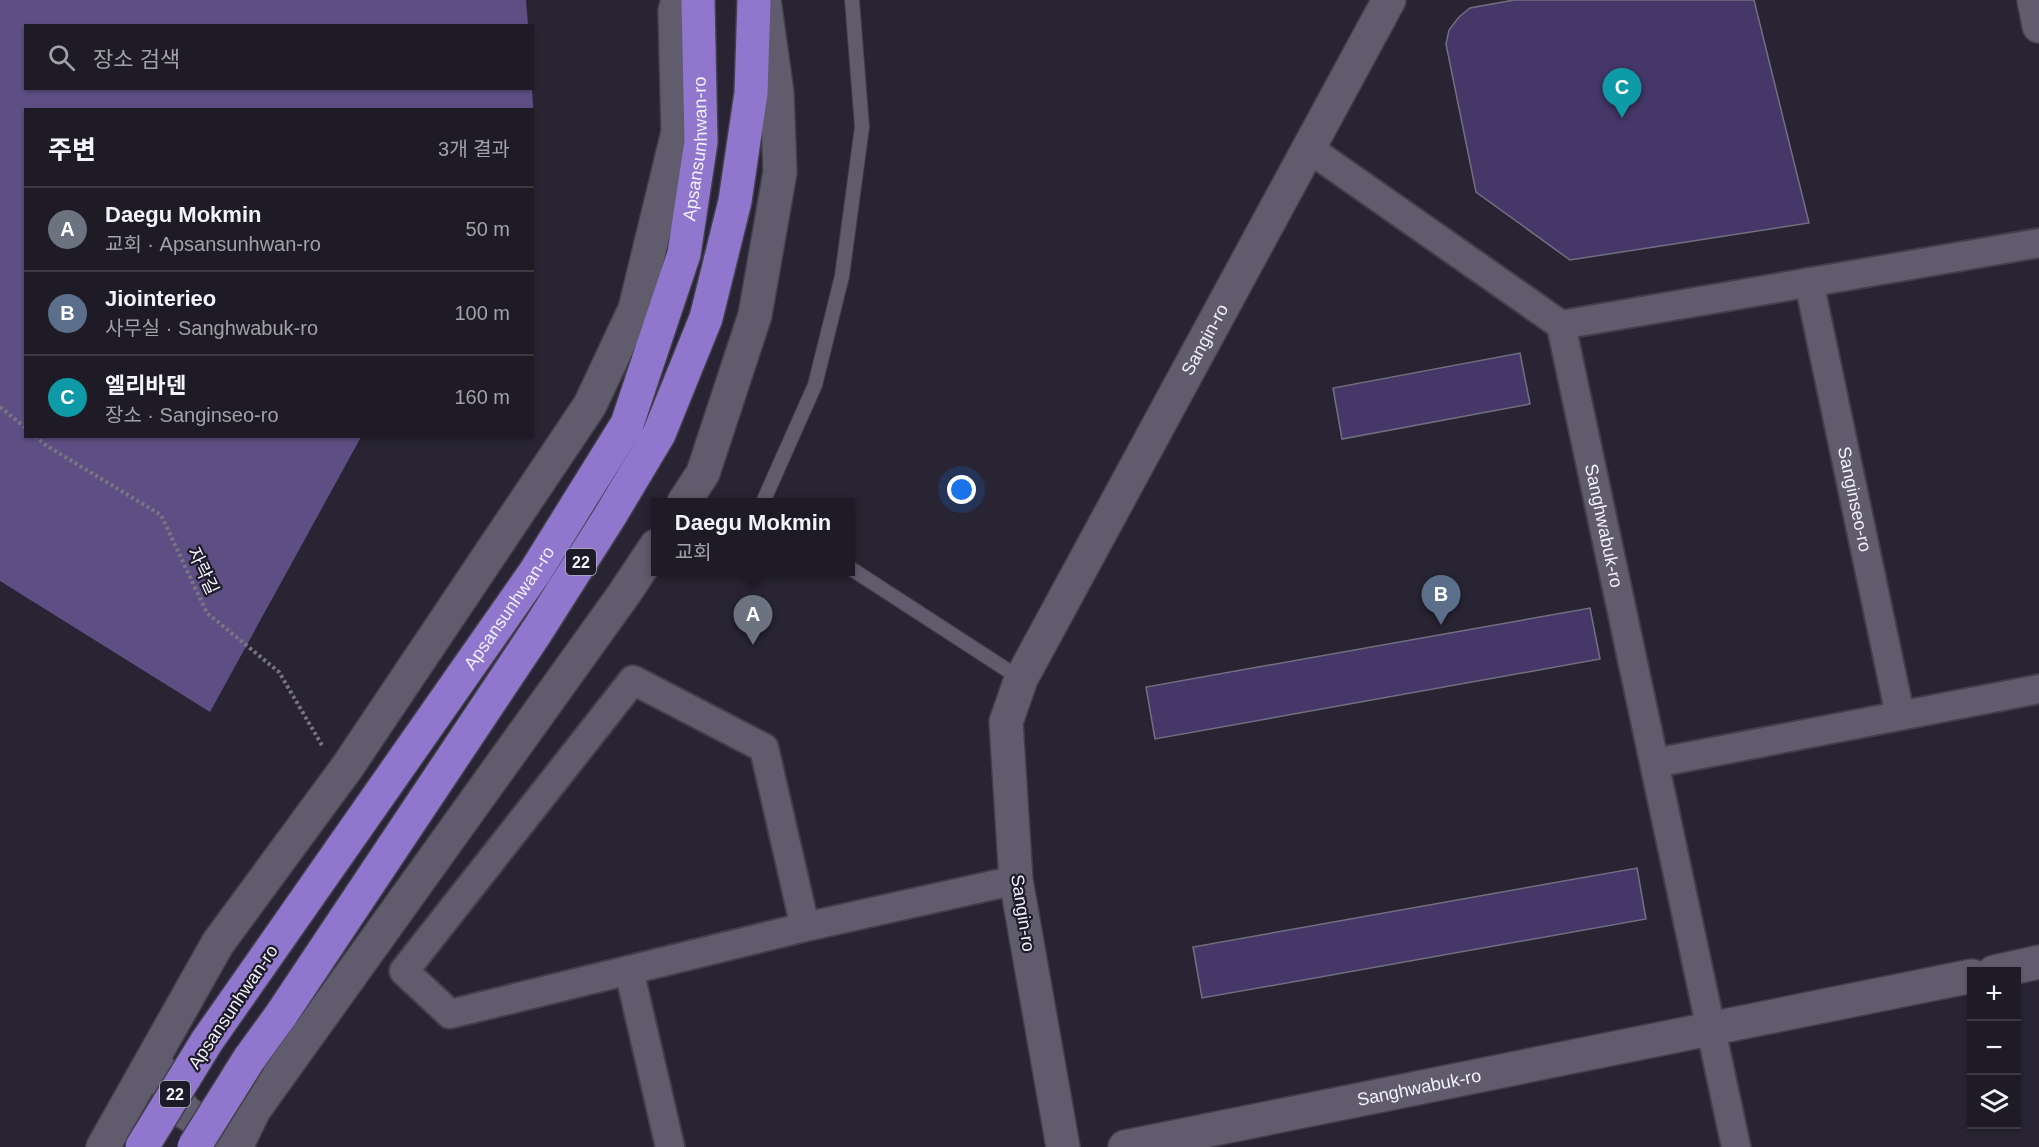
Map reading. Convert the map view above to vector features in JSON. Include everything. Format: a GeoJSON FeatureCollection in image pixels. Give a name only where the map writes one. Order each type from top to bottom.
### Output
{"type":"FeatureCollection","features":[{"type":"Feature","properties":{"kind":"highway","name":"Apsansunhwan-ro"},"geometry":{"type":"LineString","coordinates":[[142,1147],[207,1041],[535,572],[627,424],[684,254],[701,142],[698,0]]}},
{"type":"Feature","properties":{"kind":"highway","name":"Apsansunhwan-ro"},"geometry":{"type":"LineString","coordinates":[[194,1147],[249,1059],[281,1015],[537,631],[659,434],[706,318],[735,201],[752,93],[754,0]]}},
{"type":"Feature","properties":{"kind":"street"},"geometry":{"type":"LineString","coordinates":[[103,1147],[218,943],[341,776],[590,405],[635,309],[678,132],[675,10],[678,0]]}},
{"type":"Feature","properties":{"kind":"street"},"geometry":{"type":"LineString","coordinates":[[687,498],[703,473],[755,315],[780,172],[777,93],[764,0]]}},
{"type":"Feature","properties":{"kind":"street","name":"Sangin-ro"},"geometry":{"type":"LineString","coordinates":[[1063,1147],[1016,880],[1006,722],[1021,679],[1389,0]]}},
{"type":"Feature","properties":{"kind":"street"},"geometry":{"type":"LineString","coordinates":[[2034,0],[2039,26]]}},
{"type":"Feature","properties":{"kind":"street"},"geometry":{"type":"LineString","coordinates":[[1308,148],[1561,325],[2039,243]]}},
{"type":"Feature","properties":{"kind":"street","name":"Sanginseo-ro"},"geometry":{"type":"LineString","coordinates":[[1809,282],[1900,716]]}},
{"type":"Feature","properties":{"kind":"street","name":"Sanghwabuk-ro"},"geometry":{"type":"LineString","coordinates":[[1561,325],[1736,1147]]}},
{"type":"Feature","properties":{"kind":"street"},"geometry":{"type":"LineString","coordinates":[[158,1049],[162,1078],[184,1112],[221,1135],[240,1138],[254,1110],[651,553]]}},
{"type":"Feature","properties":{"kind":"street"},"geometry":{"type":"LineString","coordinates":[[806,927],[764,748],[633,680],[404,971],[450,1014],[806,927],[1016,880]]}},
{"type":"Feature","properties":{"kind":"street"},"geometry":{"type":"LineString","coordinates":[[1655,763],[2039,689]]}},
{"type":"Feature","properties":{"kind":"street"},"geometry":{"type":"LineString","coordinates":[[2016,967],[2039,962]]}},
{"type":"Feature","properties":{"kind":"street"},"geometry":{"type":"LineString","coordinates":[[629,970],[670,1147]]}},
{"type":"Feature","properties":{"kind":"street","name":"Sanghwabuk-ro"},"geometry":{"type":"LineString","coordinates":[[1125,1147],[1967,977]]}},
{"type":"Feature","properties":{"kind":"lane"},"geometry":{"type":"LineString","coordinates":[[765,498],[815,386],[842,276],[862,126],[852,0]]}},
{"type":"Feature","properties":{"kind":"lane"},"geometry":{"type":"LineString","coordinates":[[855,571],[1021,679]]}},
{"type":"Feature","properties":{"kind":"path"},"geometry":{"type":"LineString","coordinates":[[0,407],[24,426]]}},
{"type":"Feature","properties":{"kind":"path","name":"자락길"},"geometry":{"type":"LineString","coordinates":[[38,438],[47,446],[162,515],[207,613],[279,672],[341,776]]}},
{"type":"Feature","properties":{"kind":"shaded area"},"geometry":{"type":"Polygon","coordinates":[[[0,0],[526,0],[528,24],[24,24],[24,90],[532,90],[533,108],[24,108],[24,438],[360,438],[210,712],[0,581],[0,0]]]}},
{"type":"Feature","properties":{"kind":"building"},"geometry":{"type":"Polygon","coordinates":[[[1514,0],[1754,0],[1809,223],[1570,260],[1476,192],[1446,44],[1449,30],[1470,8],[1514,0]]]}},
{"type":"Feature","properties":{"kind":"building"},"geometry":{"type":"Polygon","coordinates":[[[1520,353],[1530,404],[1342,439],[1333,388],[1520,353]]]}},
{"type":"Feature","properties":{"kind":"building"},"geometry":{"type":"Polygon","coordinates":[[[1590,608],[1600,659],[1155,739],[1146,687],[1590,608]]]}},
{"type":"Feature","properties":{"kind":"building"},"geometry":{"type":"Polygon","coordinates":[[[1637,868],[1646,919],[1202,998],[1193,947],[1637,868]]]}},
{"type":"Feature","properties":{"kind":"place","name":"엘리바덴"},"geometry":{"type":"Point","coordinates":[1622,118]}},
{"type":"Feature","properties":{"kind":"place","name":"Jiointerieo"},"geometry":{"type":"Point","coordinates":[1441,625]}},
{"type":"Feature","properties":{"kind":"place","name":"Daegu Mokmin"},"geometry":{"type":"Point","coordinates":[753,645]}}]}
